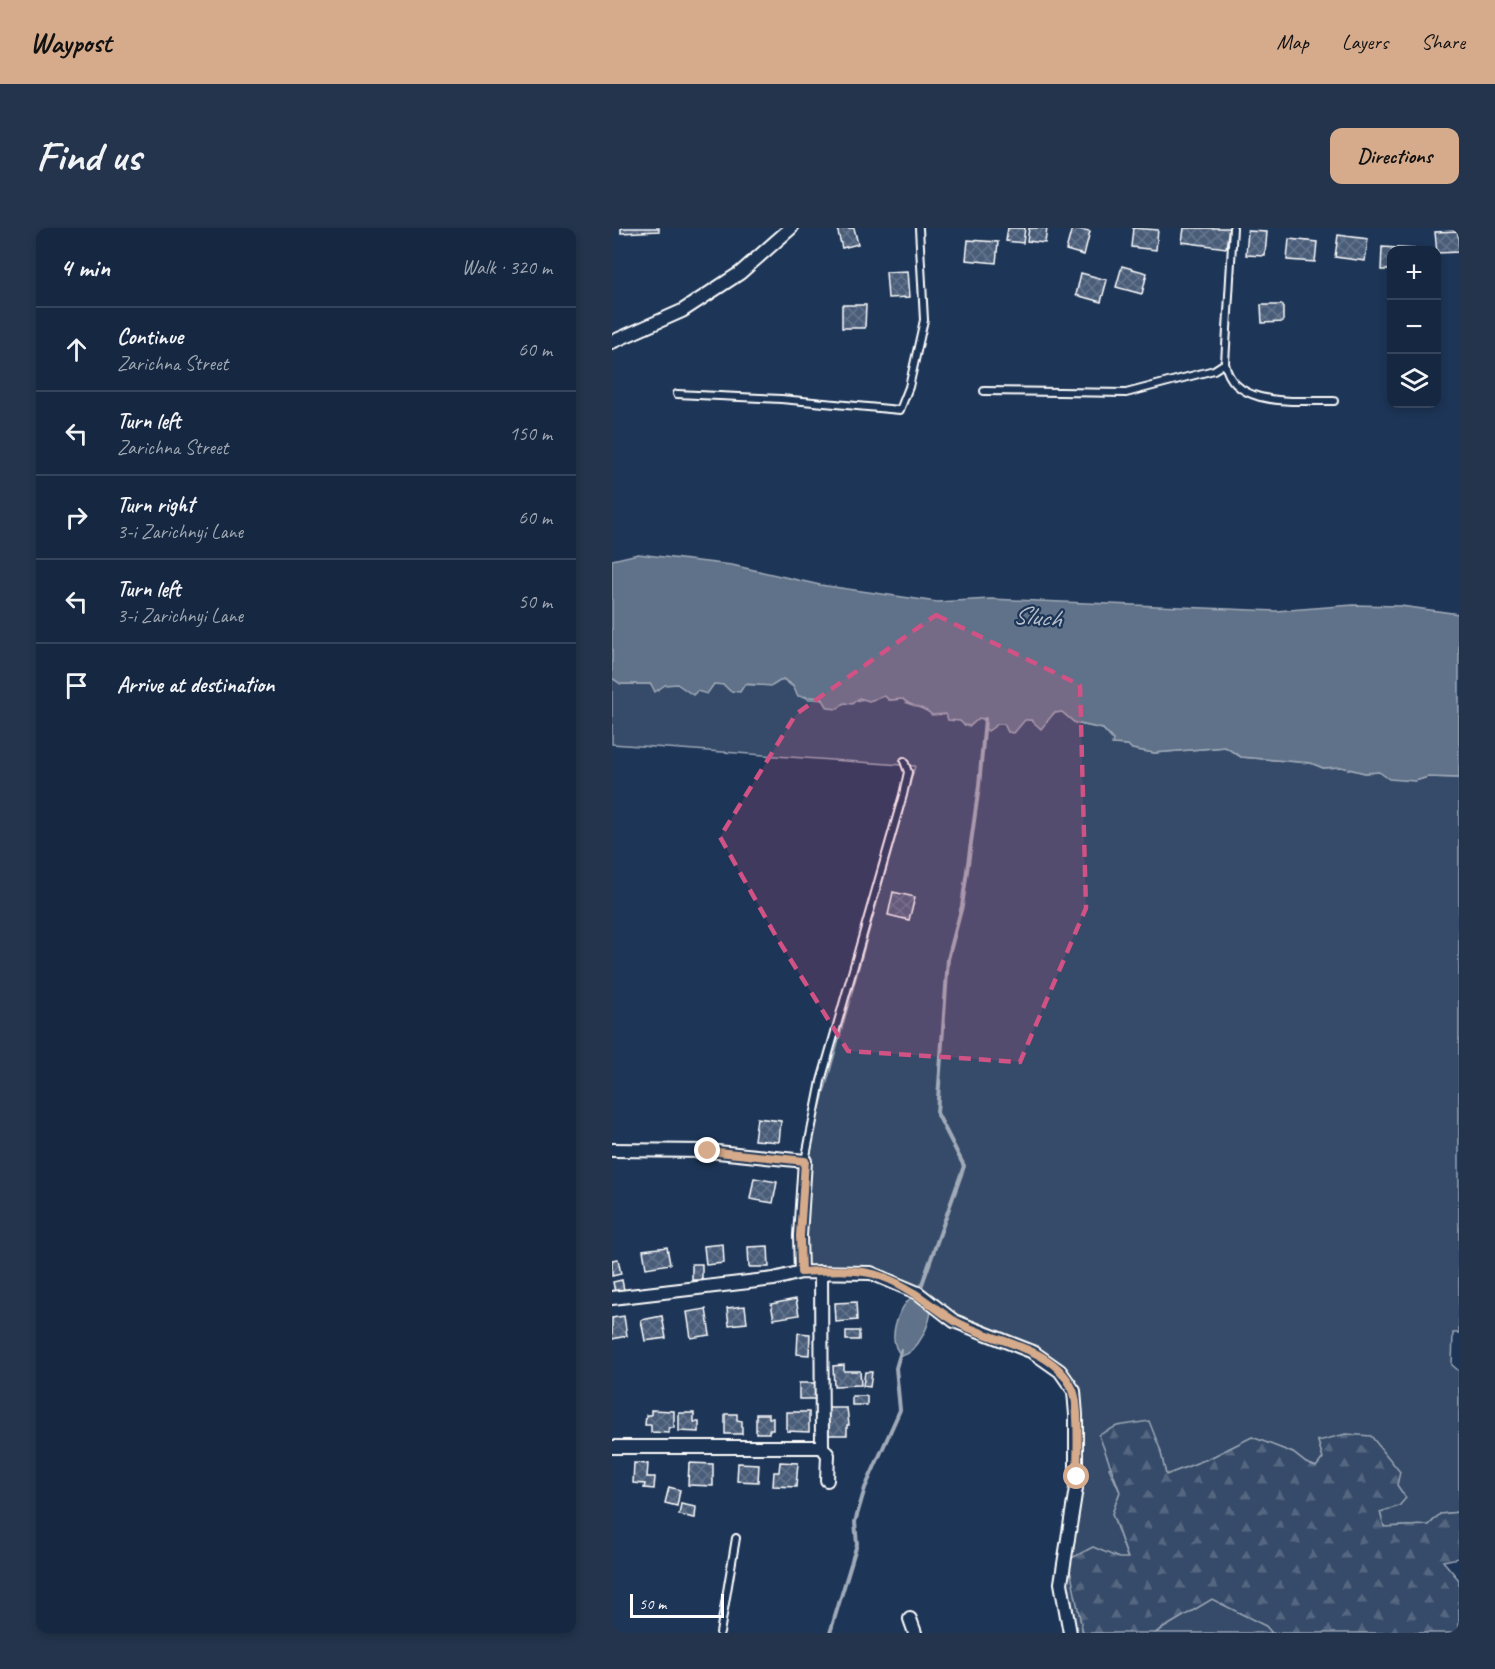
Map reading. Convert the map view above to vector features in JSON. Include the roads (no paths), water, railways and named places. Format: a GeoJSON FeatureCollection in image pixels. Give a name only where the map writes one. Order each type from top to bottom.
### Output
{"type":"FeatureCollection","features":[{"type":"Feature","properties":{"kind":"street"},"geometry":{"type":"LineString","coordinates":[[612,342],[682,311],[740,273],[791,228]]}},
{"type":"Feature","properties":{"kind":"street"},"geometry":{"type":"LineString","coordinates":[[612,1150],[708,1151],[805,1161],[800,1236],[801,1272]]}},
{"type":"Feature","properties":{"kind":"street"},"geometry":{"type":"LineString","coordinates":[[612,1298],[774,1279],[801,1272],[871,1273],[918,1293],[954,1321],[1033,1352],[1060,1371],[1074,1391],[1076,1415],[1077,1477],[1061,1583],[1070,1633]]}},
{"type":"Feature","properties":{"kind":"street"},"geometry":{"type":"LineString","coordinates":[[821,1272],[822,1447],[828,1455],[827,1480]]}},
{"type":"Feature","properties":{"kind":"street"},"geometry":{"type":"LineString","coordinates":[[612,1446],[822,1447]]}},
{"type":"Feature","properties":{"kind":"street"},"geometry":{"type":"LineString","coordinates":[[910,1619],[915,1633]]}},
{"type":"Feature","properties":{"kind":"lane"},"geometry":{"type":"LineString","coordinates":[[677,394],[781,399],[900,410],[909,387],[924,320],[919,228]]}},
{"type":"Feature","properties":{"kind":"lane"},"geometry":{"type":"LineString","coordinates":[[1233,228],[1225,363],[1227,377],[1243,392],[1266,399],[1334,401]]}},
{"type":"Feature","properties":{"kind":"lane"},"geometry":{"type":"LineString","coordinates":[[984,391],[1126,393],[1214,370],[1225,363]]}},
{"type":"Feature","properties":{"kind":"lane"},"geometry":{"type":"LineString","coordinates":[[805,1161],[824,1070],[903,795],[908,772],[904,761]]}},
{"type":"Feature","properties":{"kind":"lane"},"geometry":{"type":"LineString","coordinates":[[720,1633],[736,1538]]}},
{"type":"Feature","properties":{"kind":"water","name":"Sluch"},"geometry":{"type":"Polygon","coordinates":[[[638,554],[732,565],[820,585],[937,602],[990,599],[1276,611],[1353,605],[1401,606],[1459,614],[1459,778],[1428,777],[1415,781],[1389,779],[1379,772],[1365,773],[1341,767],[1323,768],[1311,763],[1241,757],[1225,747],[1154,753],[1132,749],[1128,745],[1112,744],[1113,740],[1103,729],[1075,723],[1062,712],[1054,713],[1041,729],[1031,720],[1025,720],[1014,733],[1008,732],[1004,724],[998,724],[988,731],[984,727],[984,719],[979,718],[970,726],[964,725],[960,721],[948,720],[946,714],[932,715],[903,699],[889,700],[885,696],[869,701],[859,698],[852,704],[844,703],[838,709],[828,708],[822,698],[798,696],[793,685],[783,679],[772,686],[745,684],[740,692],[730,691],[724,685],[714,684],[707,694],[697,691],[693,695],[677,684],[665,685],[655,692],[651,684],[621,684],[612,678],[612,560],[638,554]]]}},
{"type":"Feature","properties":{"kind":"water"},"geometry":{"type":"Polygon","coordinates":[[[914,1295],[931,1308],[930,1314],[926,1329],[918,1343],[902,1356],[894,1341],[894,1333],[903,1307],[914,1295]]]}},
{"type":"Feature","properties":{"kind":"waterway"},"geometry":{"type":"LineString","coordinates":[[921,1287],[964,1166],[937,1113],[948,959],[962,906],[979,786],[985,719]]}},
{"type":"Feature","properties":{"kind":"waterway"},"geometry":{"type":"LineString","coordinates":[[830,1633],[857,1544],[855,1522],[865,1488],[900,1410],[896,1368],[901,1351]]}}]}
